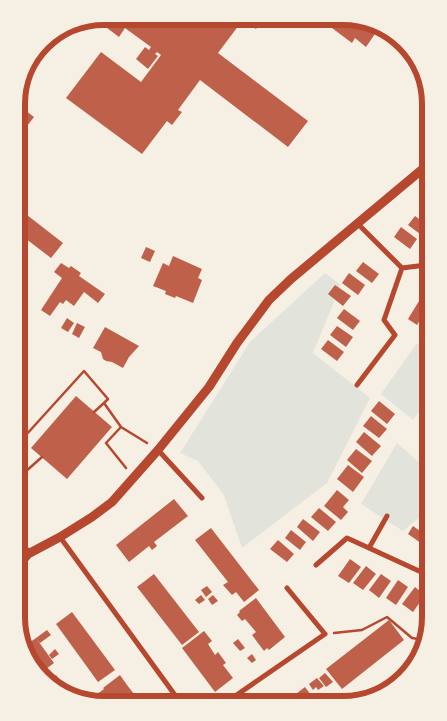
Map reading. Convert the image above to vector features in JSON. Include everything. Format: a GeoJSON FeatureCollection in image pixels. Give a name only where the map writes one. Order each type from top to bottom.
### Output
{"type":"FeatureCollection","features":[{"type":"Feature","properties":{"kind":"street"},"geometry":{"type":"LineString","coordinates":[[25,558],[28,554],[92,517],[112,502],[158,450],[209,387],[237,343],[269,300],[291,279],[422,170]]}},
{"type":"Feature","properties":{"kind":"street"},"geometry":{"type":"LineString","coordinates":[[358,224],[402,268]]}},
{"type":"Feature","properties":{"kind":"street"},"geometry":{"type":"LineString","coordinates":[[402,268],[422,266]]}},
{"type":"Feature","properties":{"kind":"street"},"geometry":{"type":"LineString","coordinates":[[357,385],[395,336],[384,320],[402,268]]}},
{"type":"Feature","properties":{"kind":"street"},"geometry":{"type":"LineString","coordinates":[[158,450],[202,498]]}},
{"type":"Feature","properties":{"kind":"street"},"geometry":{"type":"LineString","coordinates":[[369,548],[387,516]]}},
{"type":"Feature","properties":{"kind":"street"},"geometry":{"type":"LineString","coordinates":[[60,537],[176,696]]}},
{"type":"Feature","properties":{"kind":"street"},"geometry":{"type":"LineString","coordinates":[[316,565],[347,538],[419,571],[422,569]]}},
{"type":"Feature","properties":{"kind":"street"},"geometry":{"type":"LineString","coordinates":[[25,550],[28,554]]}},
{"type":"Feature","properties":{"kind":"street"},"geometry":{"type":"LineString","coordinates":[[236,696],[325,634],[288,588]]}},
{"type":"Feature","properties":{"kind":"path"},"geometry":{"type":"LineString","coordinates":[[25,436],[84,371],[108,400],[94,412]]}},
{"type":"Feature","properties":{"kind":"path"},"geometry":{"type":"LineString","coordinates":[[104,403],[121,427],[158,450]]}},
{"type":"Feature","properties":{"kind":"path"},"geometry":{"type":"LineString","coordinates":[[121,427],[106,443],[134,478]]}},
{"type":"Feature","properties":{"kind":"path"},"geometry":{"type":"LineString","coordinates":[[25,472],[42,458]]}},
{"type":"Feature","properties":{"kind":"path"},"geometry":{"type":"LineString","coordinates":[[325,634],[362,630],[387,617],[412,638],[419,639]]}},
{"type":"Feature","properties":{"kind":"shaded area"},"geometry":{"type":"Polygon","coordinates":[[[325,273],[341,285],[313,353],[370,398],[327,483],[242,548],[224,495],[198,461],[180,453],[250,342],[325,273]]]}},
{"type":"Feature","properties":{"kind":"shaded area"},"geometry":{"type":"Polygon","coordinates":[[[417,343],[422,350],[422,407],[413,420],[381,394],[417,343]]]}},
{"type":"Feature","properties":{"kind":"shaded area"},"geometry":{"type":"Polygon","coordinates":[[[397,443],[422,465],[422,515],[403,531],[361,504],[397,443]]]}},
{"type":"Feature","properties":{"kind":"building"},"geometry":{"type":"Polygon","coordinates":[[[103,25],[239,25],[218,53],[308,121],[288,147],[200,80],[178,110],[182,112],[172,125],[167,121],[142,154],[66,98],[101,52],[141,82],[161,55],[157,52],[155,54],[158,56],[148,69],[136,59],[145,47],[149,50],[151,47],[125,28],[119,37],[103,25]]]}},
{"type":"Feature","properties":{"kind":"building"},"geometry":{"type":"Polygon","coordinates":[[[249,25],[259,25],[256,29],[249,25]]]}},
{"type":"Feature","properties":{"kind":"building"},"geometry":{"type":"Polygon","coordinates":[[[334,25],[353,26],[376,33],[366,47],[355,38],[352,43],[332,28],[334,25]]]}},
{"type":"Feature","properties":{"kind":"building"},"geometry":{"type":"Polygon","coordinates":[[[25,110],[34,117],[25,129],[25,110]]]}},
{"type":"Feature","properties":{"kind":"building"},"geometry":{"type":"Polygon","coordinates":[[[27,215],[63,243],[51,258],[25,238],[25,218],[27,215]]]}},
{"type":"Feature","properties":{"kind":"building"},"geometry":{"type":"Polygon","coordinates":[[[415,216],[422,221],[422,236],[408,225],[415,216]]]}},
{"type":"Feature","properties":{"kind":"building"},"geometry":{"type":"Polygon","coordinates":[[[401,227],[417,239],[410,249],[394,237],[401,227]]]}},
{"type":"Feature","properties":{"kind":"building"},"geometry":{"type":"Polygon","coordinates":[[[146,247],[155,251],[150,262],[141,258],[146,247]]]}},
{"type":"Feature","properties":{"kind":"building"},"geometry":{"type":"Polygon","coordinates":[[[173,256],[202,269],[198,278],[202,280],[193,303],[165,294],[166,291],[153,286],[163,263],[169,266],[173,256]]]}},
{"type":"Feature","properties":{"kind":"building"},"geometry":{"type":"Polygon","coordinates":[[[363,262],[379,274],[372,283],[356,271],[363,262]]]}},
{"type":"Feature","properties":{"kind":"building"},"geometry":{"type":"Polygon","coordinates":[[[61,263],[69,268],[71,266],[81,273],[79,276],[105,294],[98,303],[84,292],[74,306],[66,300],[63,304],[60,302],[50,316],[41,310],[62,278],[54,272],[61,263]]]}},
{"type":"Feature","properties":{"kind":"building"},"geometry":{"type":"Polygon","coordinates":[[[349,273],[365,285],[358,295],[342,283],[349,273]]]}},
{"type":"Feature","properties":{"kind":"building"},"geometry":{"type":"Polygon","coordinates":[[[335,285],[351,296],[343,306],[328,294],[335,285]]]}},
{"type":"Feature","properties":{"kind":"building"},"geometry":{"type":"Polygon","coordinates":[[[419,301],[422,303],[422,316],[417,325],[408,319],[419,301]]]}},
{"type":"Feature","properties":{"kind":"building"},"geometry":{"type":"Polygon","coordinates":[[[344,309],[360,321],[353,330],[337,318],[344,309]]]}},
{"type":"Feature","properties":{"kind":"building"},"geometry":{"type":"Polygon","coordinates":[[[67,318],[74,323],[68,332],[61,328],[67,318]]]}},
{"type":"Feature","properties":{"kind":"building"},"geometry":{"type":"Polygon","coordinates":[[[77,323],[85,327],[79,338],[72,334],[77,323]]]}},
{"type":"Feature","properties":{"kind":"building"},"geometry":{"type":"Polygon","coordinates":[[[337,326],[353,337],[346,347],[330,335],[337,326]]]}},
{"type":"Feature","properties":{"kind":"building"},"geometry":{"type":"Polygon","coordinates":[[[105,327],[139,346],[129,357],[123,368],[103,359],[101,352],[93,348],[105,327]]]}},
{"type":"Feature","properties":{"kind":"building"},"geometry":{"type":"Polygon","coordinates":[[[328,340],[344,352],[337,361],[321,349],[328,340]]]}},
{"type":"Feature","properties":{"kind":"building"},"geometry":{"type":"Polygon","coordinates":[[[76,396],[112,427],[67,479],[31,448],[76,396]]]}},
{"type":"Feature","properties":{"kind":"building"},"geometry":{"type":"Polygon","coordinates":[[[379,401],[395,414],[387,424],[371,411],[379,401]]]}},
{"type":"Feature","properties":{"kind":"building"},"geometry":{"type":"Polygon","coordinates":[[[371,416],[387,429],[379,438],[363,426],[371,416]]]}},
{"type":"Feature","properties":{"kind":"building"},"geometry":{"type":"Polygon","coordinates":[[[364,432],[381,446],[372,456],[356,442],[364,432]]]}},
{"type":"Feature","properties":{"kind":"building"},"geometry":{"type":"Polygon","coordinates":[[[356,449],[372,461],[362,473],[347,460],[356,449]]]}},
{"type":"Feature","properties":{"kind":"building"},"geometry":{"type":"Polygon","coordinates":[[[348,465],[364,477],[353,492],[337,479],[348,465]]]}},
{"type":"Feature","properties":{"kind":"building"},"geometry":{"type":"Polygon","coordinates":[[[337,490],[349,500],[343,507],[348,512],[341,520],[324,506],[337,490]]]}},
{"type":"Feature","properties":{"kind":"building"},"geometry":{"type":"Polygon","coordinates":[[[174,499],[188,516],[154,542],[157,546],[152,550],[149,546],[129,562],[116,545],[174,499]]]}},
{"type":"Feature","properties":{"kind":"building"},"geometry":{"type":"Polygon","coordinates":[[[319,508],[336,522],[328,531],[311,517],[319,508]]]}},
{"type":"Feature","properties":{"kind":"building"},"geometry":{"type":"Polygon","coordinates":[[[303,519],[320,532],[313,541],[297,527],[303,519]]]}},
{"type":"Feature","properties":{"kind":"building"},"geometry":{"type":"Polygon","coordinates":[[[413,526],[422,532],[422,544],[408,534],[413,526]]]}},
{"type":"Feature","properties":{"kind":"building"},"geometry":{"type":"Polygon","coordinates":[[[211,528],[259,590],[244,602],[236,592],[232,595],[223,585],[228,582],[195,540],[211,528]]]}},
{"type":"Feature","properties":{"kind":"building"},"geometry":{"type":"Polygon","coordinates":[[[291,530],[306,542],[300,550],[285,538],[291,530]]]}},
{"type":"Feature","properties":{"kind":"building"},"geometry":{"type":"Polygon","coordinates":[[[278,540],[294,554],[287,562],[270,549],[278,540]]]}},
{"type":"Feature","properties":{"kind":"building"},"geometry":{"type":"Polygon","coordinates":[[[350,559],[361,567],[349,583],[338,576],[350,559]]]}},
{"type":"Feature","properties":{"kind":"building"},"geometry":{"type":"Polygon","coordinates":[[[366,566],[376,574],[363,590],[353,583],[366,566]]]}},
{"type":"Feature","properties":{"kind":"building"},"geometry":{"type":"Polygon","coordinates":[[[154,574],[199,632],[182,645],[137,587],[154,574]]]}},
{"type":"Feature","properties":{"kind":"building"},"geometry":{"type":"Polygon","coordinates":[[[381,574],[391,581],[379,598],[369,590],[381,574]]]}},
{"type":"Feature","properties":{"kind":"building"},"geometry":{"type":"Polygon","coordinates":[[[398,580],[408,587],[396,605],[386,598],[398,580]]]}},
{"type":"Feature","properties":{"kind":"building"},"geometry":{"type":"Polygon","coordinates":[[[207,586],[212,592],[206,597],[201,590],[207,586]]]}},
{"type":"Feature","properties":{"kind":"building"},"geometry":{"type":"Polygon","coordinates":[[[415,587],[422,593],[422,599],[413,612],[402,604],[415,587]]]}},
{"type":"Feature","properties":{"kind":"building"},"geometry":{"type":"Polygon","coordinates":[[[201,595],[205,600],[199,604],[195,600],[201,595]]]}},
{"type":"Feature","properties":{"kind":"building"},"geometry":{"type":"Polygon","coordinates":[[[213,595],[218,601],[212,605],[208,599],[213,595]]]}},
{"type":"Feature","properties":{"kind":"building"},"geometry":{"type":"Polygon","coordinates":[[[256,598],[285,637],[269,650],[267,648],[264,651],[252,635],[256,632],[245,619],[242,621],[237,615],[239,611],[256,598]]]}},
{"type":"Feature","properties":{"kind":"building"},"geometry":{"type":"Polygon","coordinates":[[[72,612],[115,670],[98,682],[56,624],[72,612]]]}},
{"type":"Feature","properties":{"kind":"building"},"geometry":{"type":"Polygon","coordinates":[[[389,620],[404,640],[342,689],[326,669],[389,620]]]}},
{"type":"Feature","properties":{"kind":"building"},"geometry":{"type":"Polygon","coordinates":[[[47,630],[51,635],[40,643],[36,638],[47,630]]]}},
{"type":"Feature","properties":{"kind":"building"},"geometry":{"type":"Polygon","coordinates":[[[204,631],[212,641],[208,644],[215,655],[218,652],[226,663],[223,665],[233,678],[215,692],[182,648],[204,631]]]}},
{"type":"Feature","properties":{"kind":"building"},"geometry":{"type":"Polygon","coordinates":[[[36,638],[54,663],[46,669],[40,660],[39,661],[30,642],[36,638]]]}},
{"type":"Feature","properties":{"kind":"building"},"geometry":{"type":"Polygon","coordinates":[[[238,639],[245,648],[240,651],[233,643],[238,639]]]}},
{"type":"Feature","properties":{"kind":"building"},"geometry":{"type":"Polygon","coordinates":[[[55,649],[59,654],[52,659],[49,655],[55,649]]]}},
{"type":"Feature","properties":{"kind":"building"},"geometry":{"type":"Polygon","coordinates":[[[252,654],[256,660],[252,663],[247,658],[252,654]]]}},
{"type":"Feature","properties":{"kind":"building"},"geometry":{"type":"Polygon","coordinates":[[[325,673],[333,682],[326,687],[319,678],[325,673]]]}},
{"type":"Feature","properties":{"kind":"building"},"geometry":{"type":"Polygon","coordinates":[[[56,675],[59,679],[57,681],[53,677],[56,675]]]}},
{"type":"Feature","properties":{"kind":"building"},"geometry":{"type":"Polygon","coordinates":[[[120,675],[136,696],[96,695],[120,675]]]}},
{"type":"Feature","properties":{"kind":"building"},"geometry":{"type":"Polygon","coordinates":[[[317,678],[324,686],[318,690],[316,687],[313,690],[309,684],[317,678]]]}},
{"type":"Feature","properties":{"kind":"building"},"geometry":{"type":"Polygon","coordinates":[[[305,687],[312,696],[293,696],[305,687]]]}}]}
